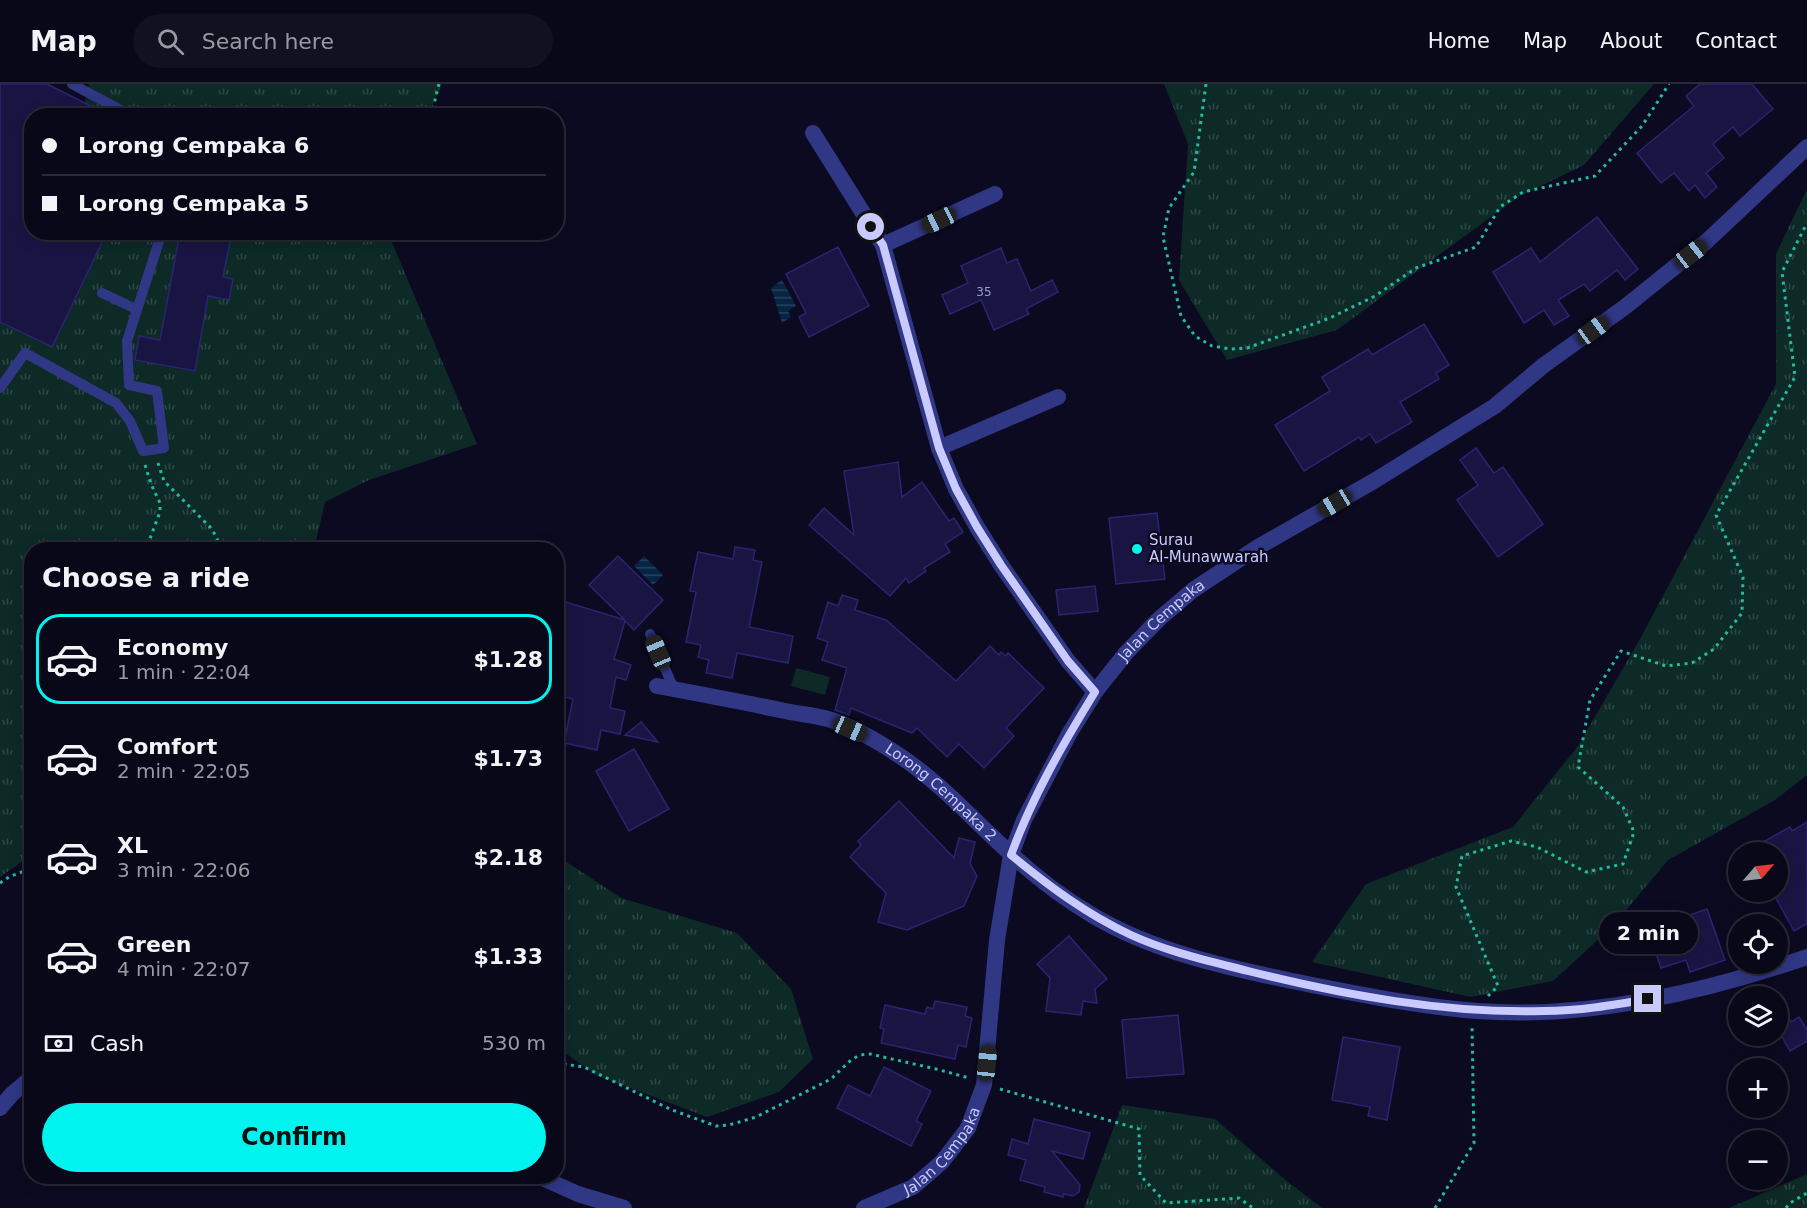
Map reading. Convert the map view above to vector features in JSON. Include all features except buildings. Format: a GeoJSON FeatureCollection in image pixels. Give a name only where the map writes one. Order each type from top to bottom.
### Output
{"type":"FeatureCollection","features":[{"type":"Feature","properties":{"kind":"street"},"geometry":{"type":"LineString","coordinates":[[813,133],[883,245],[939,448],[956,489],[989,546],[1068,661],[1095,692]]}},
{"type":"Feature","properties":{"kind":"street","name":"Jalan Cempaka"},"geometry":{"type":"LineString","coordinates":[[864,1208],[913,1187],[942,1162],[968,1128],[984,1085],[997,940],[1011,855],[1024,820],[1069,734],[1095,692],[1126,653],[1159,619],[1193,590],[1258,547],[1374,481],[1495,406],[1544,365],[1625,307],[1707,242],[1807,147]]}},
{"type":"Feature","properties":{"kind":"street"},"geometry":{"type":"LineString","coordinates":[[883,245],[995,194]]}},
{"type":"Feature","properties":{"kind":"street"},"geometry":{"type":"LineString","coordinates":[[939,448],[1058,397]]}},
{"type":"Feature","properties":{"kind":"street","name":"Lorong Cempaka 2"},"geometry":{"type":"LineString","coordinates":[[657,686],[830,720],[869,737],[900,756],[934,783],[1011,855],[1051,888],[1093,916],[1133,936],[1184,954],[1271,976],[1368,996],[1472,1010],[1546,1011],[1612,1005],[1684,993],[1750,977],[1807,957]]}},
{"type":"Feature","properties":{"kind":"street"},"geometry":{"type":"LineString","coordinates":[[0,1108],[24,1084]]}},
{"type":"Feature","properties":{"kind":"street"},"geometry":{"type":"LineString","coordinates":[[556,1184],[578,1194],[624,1208]]}},
{"type":"Feature","properties":{"kind":"lane"},"geometry":{"type":"LineString","coordinates":[[72,84],[117,108]]}},
{"type":"Feature","properties":{"kind":"lane"},"geometry":{"type":"LineString","coordinates":[[0,388],[25,353],[116,403],[148,450],[164,448],[157,391],[129,385],[127,341],[159,240]]}},
{"type":"Feature","properties":{"kind":"lane"},"geometry":{"type":"LineString","coordinates":[[102,293],[136,309]]}},
{"type":"Feature","properties":{"kind":"lane"},"geometry":{"type":"LineString","coordinates":[[650,634],[674,689]]}},
{"type":"Feature","properties":{"kind":"path"},"geometry":{"type":"LineString","coordinates":[[432,108],[439,84]]}},
{"type":"Feature","properties":{"kind":"path"},"geometry":{"type":"LineString","coordinates":[[1206,84],[1194,172],[1169,208],[1163,237],[1181,316],[1195,336],[1212,346],[1230,349],[1247,348],[1330,318],[1375,296],[1416,268],[1476,247],[1500,207],[1523,192],[1595,176],[1642,126],[1669,84]]}},
{"type":"Feature","properties":{"kind":"path"},"geometry":{"type":"LineString","coordinates":[[1435,1208],[1474,1143],[1472,1010],[1498,986],[1456,887],[1462,856],[1511,841],[1537,847],[1586,872],[1623,864],[1634,832],[1623,807],[1578,767],[1590,700],[1621,651],[1666,666],[1692,663],[1714,649],[1742,613],[1743,577],[1716,515],[1795,377],[1782,272],[1807,223]]}},
{"type":"Feature","properties":{"kind":"path"},"geometry":{"type":"LineString","coordinates":[[148,450],[151,484],[160,503],[160,512],[149,542]]}},
{"type":"Feature","properties":{"kind":"path"},"geometry":{"type":"LineString","coordinates":[[148,450],[164,482],[212,529],[218,542]]}},
{"type":"Feature","properties":{"kind":"path"},"geometry":{"type":"LineString","coordinates":[[0,883],[24,871]]}},
{"type":"Feature","properties":{"kind":"path"},"geometry":{"type":"LineString","coordinates":[[564,1064],[585,1067],[672,1110],[716,1126],[729,1125],[756,1117],[831,1079],[860,1054],[870,1054],[936,1069],[1139,1129],[1140,1175],[1166,1203],[1239,1198],[1253,1208]]}},
{"type":"Feature","properties":{"kind":"path"},"geometry":{"type":"LineString","coordinates":[[1786,1208],[1807,1193]]}},
{"type":"Feature","properties":{"kind":"green space"},"geometry":{"type":"Polygon","coordinates":[[[89,84],[442,84],[431,108],[84,108],[89,84]]]}},
{"type":"Feature","properties":{"kind":"green space"},"geometry":{"type":"Polygon","coordinates":[[[1164,84],[1654,84],[1584,165],[1518,197],[1337,330],[1227,360],[1179,280],[1188,144],[1164,84]]]}},
{"type":"Feature","properties":{"kind":"green space"},"geometry":{"type":"Polygon","coordinates":[[[1807,189],[1807,775],[1775,800],[1668,860],[1612,927],[1553,981],[1471,997],[1312,962],[1366,884],[1513,827],[1578,746],[1640,639],[1776,384],[1776,254],[1807,189]]]}},
{"type":"Feature","properties":{"kind":"green space"},"geometry":{"type":"Polygon","coordinates":[[[35,240],[391,240],[477,444],[369,480],[325,502],[316,542],[24,542],[24,860],[0,877],[0,313],[35,240]]]}},
{"type":"Feature","properties":{"kind":"green space"},"geometry":{"type":"Polygon","coordinates":[[[796,668],[830,677],[825,695],[791,686],[796,668]]]}},
{"type":"Feature","properties":{"kind":"green space"},"geometry":{"type":"Polygon","coordinates":[[[564,860],[621,898],[737,933],[791,989],[813,1059],[779,1092],[707,1117],[596,1075],[564,1052],[564,860]]]}},
{"type":"Feature","properties":{"kind":"green space"},"geometry":{"type":"Polygon","coordinates":[[[1122,1105],[1215,1119],[1322,1208],[1084,1208],[1122,1105]]]}},
{"type":"Feature","properties":{"kind":"green space"},"geometry":{"type":"Polygon","coordinates":[[[1807,1174],[1807,1208],[1729,1208],[1770,1190],[1788,1190],[1788,1182],[1807,1174]]]}},
{"type":"Feature","properties":{"kind":"water"},"geometry":{"type":"Polygon","coordinates":[[[782,280],[796,306],[788,311],[791,317],[782,323],[771,288],[782,280]]]}},
{"type":"Feature","properties":{"kind":"water"},"geometry":{"type":"Polygon","coordinates":[[[644,556],[663,575],[653,585],[634,566],[644,556]]]}},
{"type":"Feature","properties":{"kind":"place","name":"Surau Al-Munawwarah"},"geometry":{"type":"Point","coordinates":[1137,549]}},
{"type":"Feature","properties":{"kind":"route"},"geometry":{"type":"LineString","coordinates":[[871,227],[883,245],[939,448],[956,489],[1001,565],[1068,661],[1095,692],[1069,734],[1024,820],[1011,855],[1051,888],[1093,916],[1133,936],[1184,954],[1271,976],[1368,996],[1478,1011],[1546,1011],[1648,999]]}}]}
